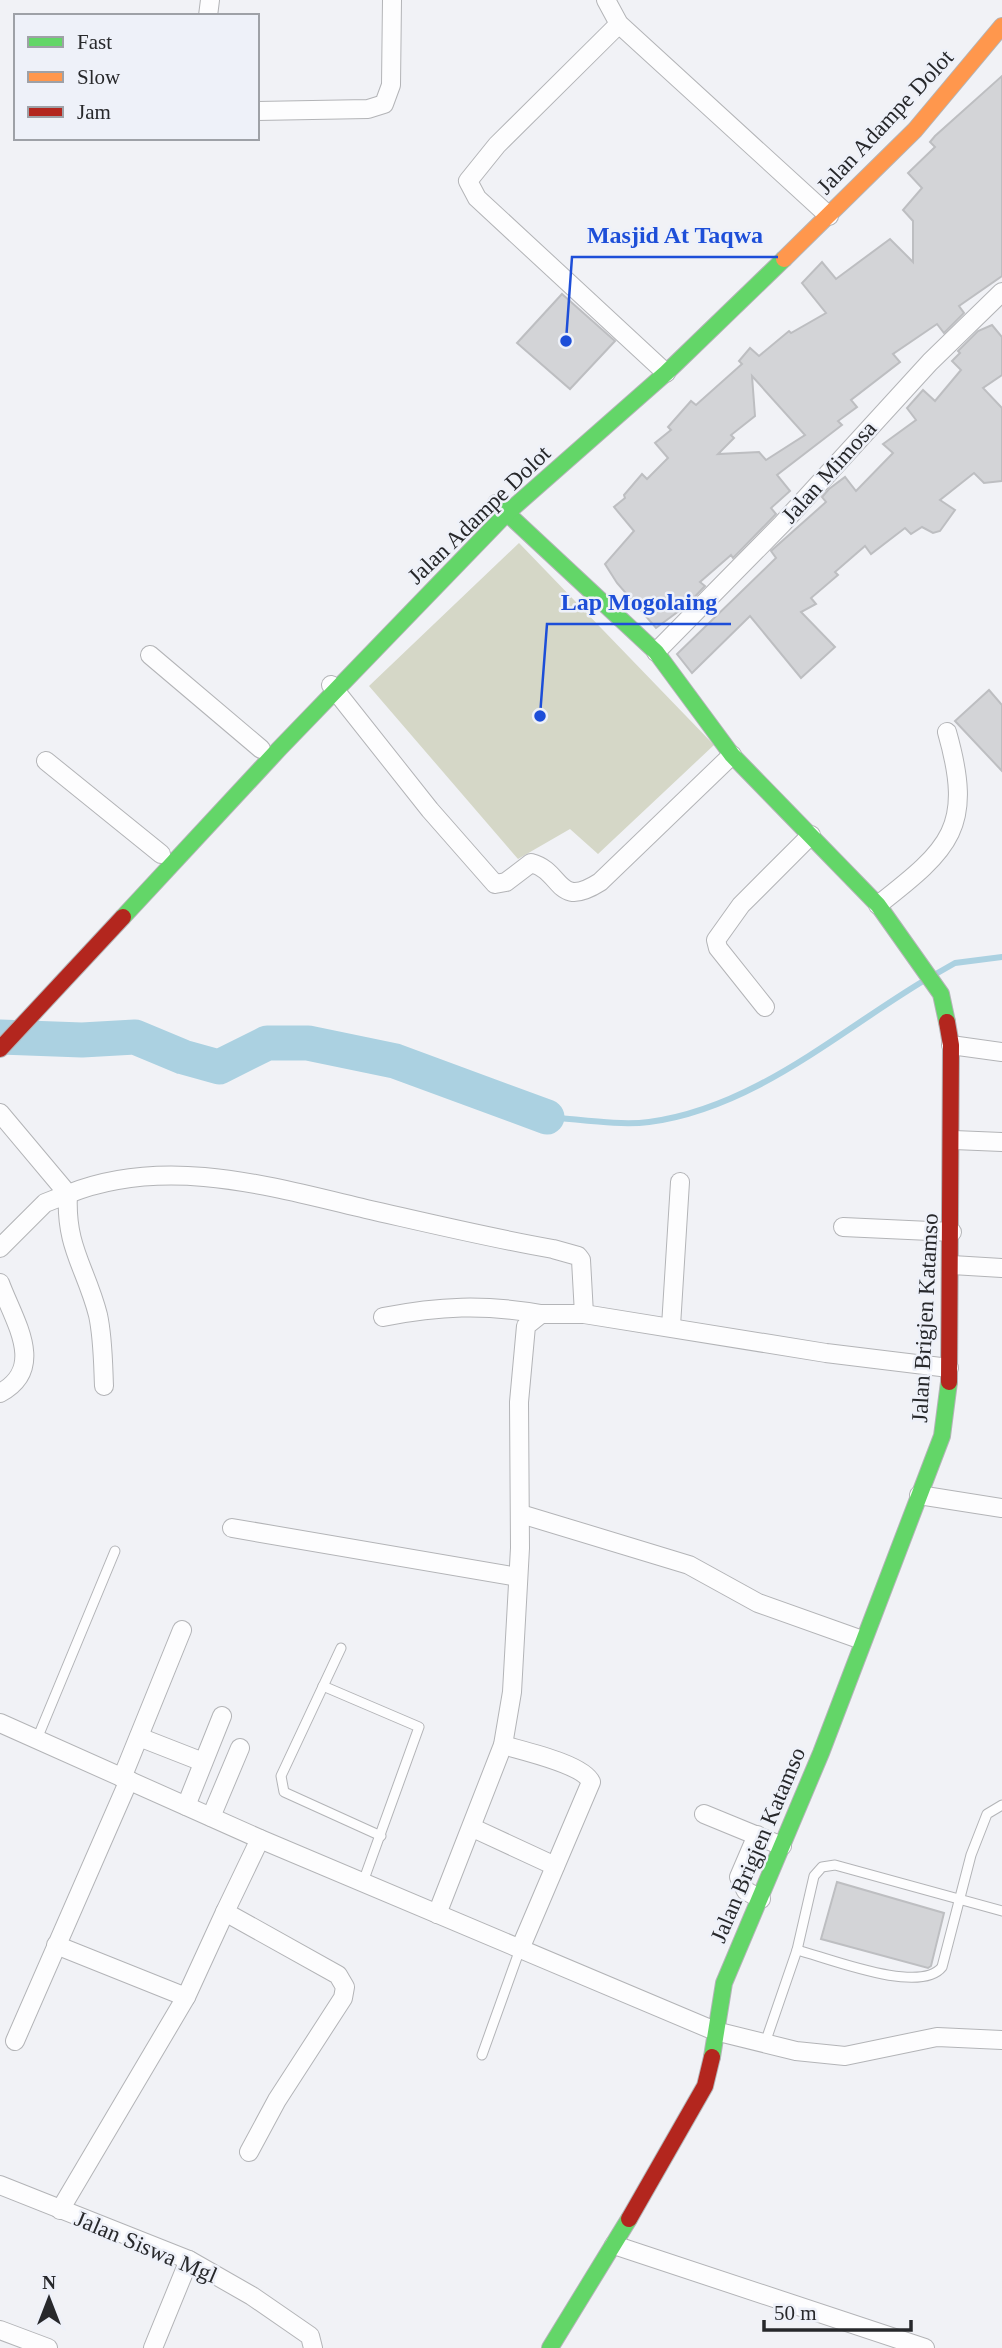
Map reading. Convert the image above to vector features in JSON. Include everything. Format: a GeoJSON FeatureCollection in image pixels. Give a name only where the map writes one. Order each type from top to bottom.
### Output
{"type":"FeatureCollection","features":[{"type":"Feature","properties":{"kind":"main road","name":"Jalan Adampe Dolot"},"geometry":{"type":"LineString","coordinates":[[923,94],[1002,8]]}},
{"type":"Feature","properties":{"kind":"main road","name":"Jalan Adampe Dolot"},"geometry":{"type":"LineString","coordinates":[[0,1049],[331,685],[502,508],[661,369],[823,206],[915,130],[1002,26]]}},
{"type":"Feature","properties":{"kind":"main road","name":"Jalan Brigjen Katamso"},"geometry":{"type":"LineString","coordinates":[[502,508],[656,652],[732,755],[878,905],[916,957],[941,994],[951,1045],[954,1140],[949,1368],[942,1436],[821,1753],[724,1983],[714,2017],[710,2072],[677,2138],[550,2348]]}},
{"type":"Feature","properties":{"kind":"main road","name":"Jalan Adampe Dolot"},"geometry":{"type":"LineString","coordinates":[[37,984],[261,749],[331,685]]}},
{"type":"Feature","properties":{"kind":"street"},"geometry":{"type":"LineString","coordinates":[[259,111],[368,109],[384,104],[391,85],[392,0]]}},
{"type":"Feature","properties":{"kind":"street"},"geometry":{"type":"LineString","coordinates":[[606,0],[619,24],[823,206]]}},
{"type":"Feature","properties":{"kind":"street"},"geometry":{"type":"LineString","coordinates":[[619,24],[497,145],[468,181],[477,198],[661,369]]}},
{"type":"Feature","properties":{"kind":"street","name":"Jalan Mimosa"},"geometry":{"type":"LineString","coordinates":[[656,652],[782,524],[930,362],[1002,292]]}},
{"type":"Feature","properties":{"kind":"street"},"geometry":{"type":"LineString","coordinates":[[150,655],[261,749]]}},
{"type":"Feature","properties":{"kind":"street"},"geometry":{"type":"LineString","coordinates":[[331,685],[430,810],[495,884],[506,882],[531,863],[540,866],[561,888],[585,891],[600,882],[732,755]]}},
{"type":"Feature","properties":{"kind":"street"},"geometry":{"type":"LineString","coordinates":[[878,905],[927,867],[950,836],[959,800],[957,766],[947,732]]}},
{"type":"Feature","properties":{"kind":"street"},"geometry":{"type":"LineString","coordinates":[[46,761],[161,854]]}},
{"type":"Feature","properties":{"kind":"street"},"geometry":{"type":"LineString","coordinates":[[765,1007],[718,948],[716,940],[741,905],[811,835]]}},
{"type":"Feature","properties":{"kind":"street"},"geometry":{"type":"LineString","coordinates":[[951,1045],[1002,1052]]}},
{"type":"Feature","properties":{"kind":"street"},"geometry":{"type":"LineString","coordinates":[[0,1113],[68,1194],[69,1236],[97,1312],[102,1335],[104,1386]]}},
{"type":"Feature","properties":{"kind":"street"},"geometry":{"type":"LineString","coordinates":[[954,1140],[1002,1142]]}},
{"type":"Feature","properties":{"kind":"street"},"geometry":{"type":"LineString","coordinates":[[0,1248],[46,1203],[68,1194],[103,1184],[158,1177],[232,1178],[578,1256],[581,1260],[584,1314]]}},
{"type":"Feature","properties":{"kind":"street"},"geometry":{"type":"LineString","coordinates":[[671,1326],[680,1182]]}},
{"type":"Feature","properties":{"kind":"street"},"geometry":{"type":"LineString","coordinates":[[843,1227],[952,1233]]}},
{"type":"Feature","properties":{"kind":"street"},"geometry":{"type":"LineString","coordinates":[[952,1265],[1002,1268]]}},
{"type":"Feature","properties":{"kind":"street"},"geometry":{"type":"LineString","coordinates":[[0,1283],[26,1355],[25,1369],[21,1375],[0,1393]]}},
{"type":"Feature","properties":{"kind":"street"},"geometry":{"type":"LineString","coordinates":[[383,1317],[436,1307],[490,1307],[541,1314],[584,1314],[826,1353],[949,1368]]}},
{"type":"Feature","properties":{"kind":"street"},"geometry":{"type":"LineString","coordinates":[[437,1914],[473,1828],[503,1745],[514,1674],[521,1514],[519,1402],[522,1362],[526,1326],[541,1314]]}},
{"type":"Feature","properties":{"kind":"street"},"geometry":{"type":"LineString","coordinates":[[919,1494],[1002,1508]]}},
{"type":"Feature","properties":{"kind":"street"},"geometry":{"type":"LineString","coordinates":[[521,1514],[689,1565],[758,1603],[862,1640]]}},
{"type":"Feature","properties":{"kind":"street"},"geometry":{"type":"LineString","coordinates":[[232,1528],[518,1577]]}},
{"type":"Feature","properties":{"kind":"street"},"geometry":{"type":"LineString","coordinates":[[15,2040],[126,1779],[139,1737],[182,1630]]}},
{"type":"Feature","properties":{"kind":"street"},"geometry":{"type":"LineString","coordinates":[[186,1806],[222,1716]]}},
{"type":"Feature","properties":{"kind":"street"},"geometry":{"type":"LineString","coordinates":[[0,1723],[260,1839],[715,2031],[796,2051],[845,2056],[937,2037],[1002,2040]]}},
{"type":"Feature","properties":{"kind":"street"},"geometry":{"type":"LineString","coordinates":[[139,1737],[203,1762]]}},
{"type":"Feature","properties":{"kind":"street"},"geometry":{"type":"LineString","coordinates":[[503,1745],[575,1768],[590,1779],[520,1949]]}},
{"type":"Feature","properties":{"kind":"street"},"geometry":{"type":"LineString","coordinates":[[211,1817],[240,1748]]}},
{"type":"Feature","properties":{"kind":"street"},"geometry":{"type":"LineString","coordinates":[[704,1814],[782,1846]]}},
{"type":"Feature","properties":{"kind":"street"},"geometry":{"type":"LineString","coordinates":[[473,1828],[555,1866]]}},
{"type":"Feature","properties":{"kind":"street"},"geometry":{"type":"LineString","coordinates":[[757,1835],[739,1877],[746,1891],[761,1899]]}},
{"type":"Feature","properties":{"kind":"street"},"geometry":{"type":"LineString","coordinates":[[60,2210],[186,1997],[260,1839]]}},
{"type":"Feature","properties":{"kind":"street"},"geometry":{"type":"LineString","coordinates":[[225,1912],[338,1975],[345,1987],[342,1998],[277,2100],[249,2152]]}},
{"type":"Feature","properties":{"kind":"street"},"geometry":{"type":"LineString","coordinates":[[56,1945],[186,1997]]}},
{"type":"Feature","properties":{"kind":"street","name":"Jalan Siswa Mgl"},"geometry":{"type":"LineString","coordinates":[[0,2185],[189,2260],[252,2296],[310,2336],[313,2348]]}},
{"type":"Feature","properties":{"kind":"street"},"geometry":{"type":"LineString","coordinates":[[614,2245],[925,2348]]}},
{"type":"Feature","properties":{"kind":"street"},"geometry":{"type":"LineString","coordinates":[[153,2348],[189,2260]]}},
{"type":"Feature","properties":{"kind":"street"},"geometry":{"type":"LineString","coordinates":[[0,2330],[48,2348]]}},
{"type":"Feature","properties":{"kind":"lane"},"geometry":{"type":"LineString","coordinates":[[37,1739],[115,1551]]}},
{"type":"Feature","properties":{"kind":"lane"},"geometry":{"type":"LineString","coordinates":[[341,1648],[281,1776],[284,1792],[381,1836]]}},
{"type":"Feature","properties":{"kind":"lane"},"geometry":{"type":"LineString","coordinates":[[323,1686],[419,1727],[363,1882]]}},
{"type":"Feature","properties":{"kind":"lane"},"geometry":{"type":"LineString","coordinates":[[797,1950],[916,1979],[936,1974],[942,1967],[971,1855],[987,1814],[1002,1805]]}},
{"type":"Feature","properties":{"kind":"lane"},"geometry":{"type":"LineString","coordinates":[[765,2043],[797,1950],[814,1876],[822,1867],[835,1865],[1002,1911]]}},
{"type":"Feature","properties":{"kind":"lane"},"geometry":{"type":"LineString","coordinates":[[482,2055],[520,1949]]}},
{"type":"Feature","properties":{"kind":"green space"},"geometry":{"type":"Polygon","coordinates":[[[519,543],[714,745],[598,854],[570,829],[518,859],[369,686],[519,543]]]}},
{"type":"Feature","properties":{"kind":"building"},"geometry":{"type":"Polygon","coordinates":[[[1002,76],[1002,276],[959,306],[964,313],[944,333],[937,324],[893,354],[900,362],[851,400],[857,407],[838,421],[842,425],[777,475],[790,491],[771,508],[776,514],[733,558],[731,555],[700,582],[705,586],[687,605],[656,628],[617,583],[605,564],[634,531],[614,507],[625,498],[624,495],[642,474],[647,479],[668,458],[655,443],[671,430],[668,427],[691,401],[696,405],[742,364],[739,361],[750,348],[759,356],[789,331],[791,333],[826,313],[802,283],[822,262],[836,279],[890,239],[913,262],[913,221],[903,210],[922,188],[908,173],[935,147],[930,142],[1002,76]],[[752,376],[755,416],[731,435],[734,438],[718,454],[759,452],[766,460],[805,435],[752,376]]]}},
{"type":"Feature","properties":{"kind":"building"},"geometry":{"type":"Polygon","coordinates":[[[562,294],[615,341],[570,389],[517,343],[562,294]]]}},
{"type":"Feature","properties":{"kind":"building"},"geometry":{"type":"Polygon","coordinates":[[[992,325],[1002,337],[1002,375],[983,388],[1002,408],[1002,481],[984,483],[974,473],[940,500],[955,510],[940,531],[933,533],[922,527],[911,534],[905,528],[871,554],[865,546],[835,572],[838,575],[811,598],[816,604],[801,612],[835,647],[801,678],[750,616],[692,673],[677,654],[776,558],[771,551],[826,502],[822,497],[829,489],[845,477],[856,491],[893,453],[883,444],[916,420],[907,408],[923,390],[935,401],[961,370],[952,361],[960,353],[958,351],[978,331],[992,325]]]}},
{"type":"Feature","properties":{"kind":"building"},"geometry":{"type":"Polygon","coordinates":[[[989,690],[1002,705],[1002,771],[955,721],[989,690]]]}},
{"type":"Feature","properties":{"kind":"building"},"geometry":{"type":"Polygon","coordinates":[[[837,1882],[944,1913],[931,1966],[928,1968],[821,1939],[837,1882]]]}},
{"type":"Feature","properties":{"kind":"waterway"},"geometry":{"type":"LineString","coordinates":[[934,975],[955,963],[1002,957]]}},
{"type":"Feature","properties":{"kind":"waterway"},"geometry":{"type":"LineString","coordinates":[[547,1117],[612,1123],[649,1122],[687,1114],[724,1101],[760,1085],[794,1065],[925,980]]}},
{"type":"Feature","properties":{"kind":"waterway"},"geometry":{"type":"LineString","coordinates":[[0,1037],[82,1040],[135,1037],[183,1057],[219,1067],[267,1043],[308,1043],[395,1061],[547,1117]]}},
{"type":"Feature","properties":{"kind":"traffic: fast"},"geometry":{"type":"LineString","coordinates":[[123,917],[279,749],[507,513],[666,373],[784,259]]}},
{"type":"Feature","properties":{"kind":"traffic: fast"},"geometry":{"type":"LineString","coordinates":[[496,503],[656,652],[732,755],[878,905],[941,994],[947,1022]]}},
{"type":"Feature","properties":{"kind":"traffic: fast"},"geometry":{"type":"LineString","coordinates":[[712,2057],[724,1983],[821,1753],[942,1436],[949,1382]]}},
{"type":"Feature","properties":{"kind":"traffic: fast"},"geometry":{"type":"LineString","coordinates":[[550,2348],[629,2219]]}},
{"type":"Feature","properties":{"kind":"traffic: slow"},"geometry":{"type":"LineString","coordinates":[[784,259],[915,130],[1002,26]]}},
{"type":"Feature","properties":{"kind":"traffic: jam"},"geometry":{"type":"LineString","coordinates":[[0,1049],[123,917]]}},
{"type":"Feature","properties":{"kind":"traffic: jam"},"geometry":{"type":"LineString","coordinates":[[947,1022],[951,1045],[949,1382]]}},
{"type":"Feature","properties":{"kind":"traffic: jam"},"geometry":{"type":"LineString","coordinates":[[629,2219],[705,2086],[712,2057]]}},
{"type":"Feature","properties":{"kind":"place","name":"Masjid At Taqwa"},"geometry":{"type":"Point","coordinates":[566,341]}},
{"type":"Feature","properties":{"kind":"place","name":"Lap Mogolaing"},"geometry":{"type":"Point","coordinates":[540,716]}}]}
